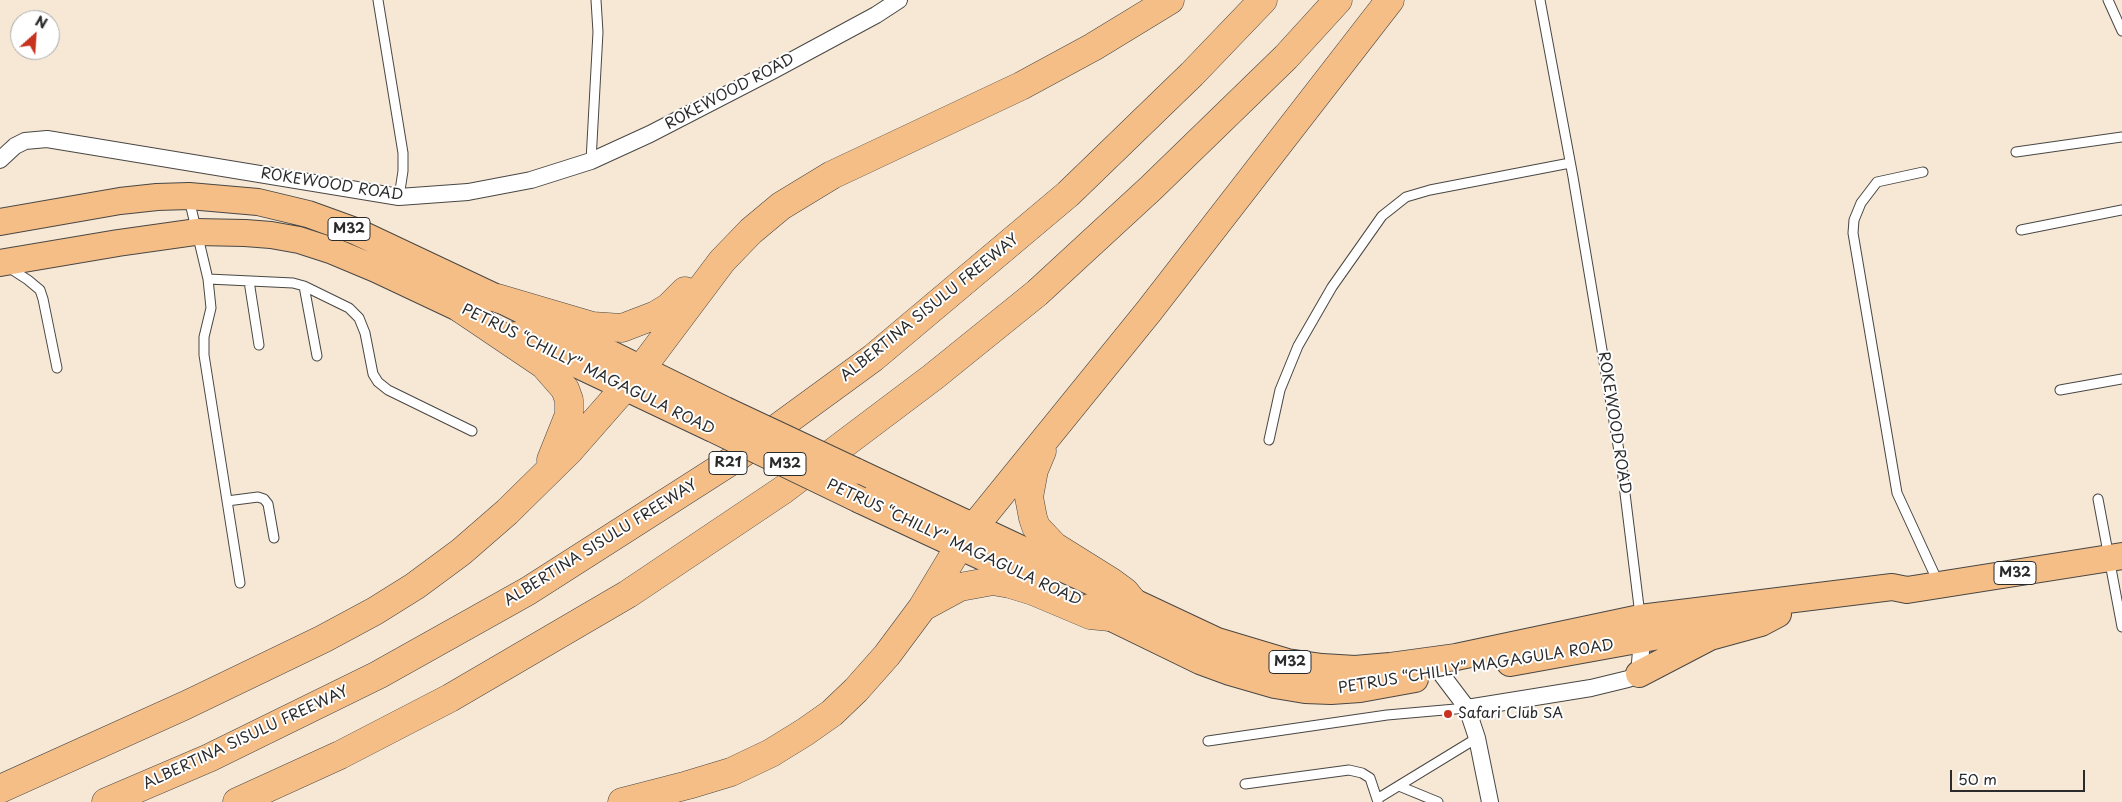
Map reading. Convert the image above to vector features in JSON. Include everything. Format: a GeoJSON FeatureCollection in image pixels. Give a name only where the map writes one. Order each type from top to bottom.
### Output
{"type":"FeatureCollection","features":[{"type":"Feature","properties":{"kind":"highway"},"geometry":{"type":"LineString","coordinates":[[0,789],[186,705],[322,639],[375,611],[415,586],[461,552],[507,512],[569,451],[633,378],[722,262],[751,231],[781,206],[802,191],[832,175],[1021,86],[1094,47],[1170,0]]}},
{"type":"Feature","properties":{"kind":"highway","name":"ALBERTINA SISULU FREEWAY"},"geometry":{"type":"LineString","coordinates":[[106,802],[209,758],[378,675],[528,591],[736,458],[873,358],[1068,194],[1192,74],[1263,0]]}},
{"type":"Feature","properties":{"kind":"highway"},"geometry":{"type":"LineString","coordinates":[[238,802],[340,755],[450,698],[628,594],[783,490],[933,378],[1037,293],[1173,168],[1286,57],[1338,0]]}},
{"type":"Feature","properties":{"kind":"highway"},"geometry":{"type":"LineString","coordinates":[[622,802],[688,786],[731,772],[771,753],[806,732],[832,713],[856,690],[887,655],[922,608],[967,536],[1148,311],[1390,0]]}},
{"type":"Feature","properties":{"kind":"highway"},"geometry":{"type":"LineString","coordinates":[[497,298],[592,326],[622,328],[638,323],[669,307],[704,273],[722,262]]}},
{"type":"Feature","properties":{"kind":"highway"},"geometry":{"type":"LineString","coordinates":[[461,309],[544,365],[566,388],[569,400],[568,415],[544,475]]}},
{"type":"Feature","properties":{"kind":"highway"},"geometry":{"type":"LineString","coordinates":[[1050,431],[1034,470],[1030,490],[1030,508],[1036,527],[1054,546],[1110,581],[1125,592],[1134,603]]}},
{"type":"Feature","properties":{"kind":"highway"},"geometry":{"type":"LineString","coordinates":[[922,608],[960,587],[993,582],[1010,584],[1033,591],[1090,615],[1110,617]]}},
{"type":"Feature","properties":{"kind":"main road","name":"PETRUS “CHILLY” MAGAGULA ROAD"},"geometry":{"type":"LineString","coordinates":[[0,222],[120,201],[189,196],[258,202],[308,214],[355,231],[497,298],[633,378]]}},
{"type":"Feature","properties":{"kind":"main road","name":"PETRUS “CHILLY” MAGAGULA ROAD"},"geometry":{"type":"LineString","coordinates":[[0,262],[196,232],[245,233],[299,240],[333,250],[461,309],[633,378],[718,419],[860,500],[967,536],[1134,603],[1217,641],[1287,662],[1355,669],[1390,666],[1641,629],[1892,587],[1907,590],[2115,557]]}},
{"type":"Feature","properties":{"kind":"main road","name":"PETRUS “CHILLY” MAGAGULA ROAD"},"geometry":{"type":"LineString","coordinates":[[718,419],[855,471],[1110,617],[1200,661],[1275,685],[1305,690],[1360,689],[1442,675],[1641,629],[1778,614],[1895,598],[1907,590]]}},
{"type":"Feature","properties":{"kind":"main road"},"geometry":{"type":"LineString","coordinates":[[1639,674],[1710,637],[1761,623],[1778,614]]}},
{"type":"Feature","properties":{"kind":"street","name":"ROKEWOOD ROAD"},"geometry":{"type":"LineString","coordinates":[[0,160],[15,146],[24,141],[47,139],[399,197],[468,192],[531,180],[591,161],[650,134],[756,79],[876,15],[899,0]]}},
{"type":"Feature","properties":{"kind":"street","name":"ROKEWOOD ROAD"},"geometry":{"type":"LineString","coordinates":[[1639,674],[1641,629]]}},
{"type":"Feature","properties":{"kind":"street"},"geometry":{"type":"LineString","coordinates":[[1467,708],[1612,684],[1639,674]]}},
{"type":"Feature","properties":{"kind":"street"},"geometry":{"type":"LineString","coordinates":[[1442,675],[1467,708],[1477,738],[1490,802]]}},
{"type":"Feature","properties":{"kind":"lane"},"geometry":{"type":"LineString","coordinates":[[378,0],[403,153],[403,171],[399,197]]}},
{"type":"Feature","properties":{"kind":"lane"},"geometry":{"type":"LineString","coordinates":[[591,161],[598,32],[596,0]]}},
{"type":"Feature","properties":{"kind":"lane","name":"ROKEWOOD ROAD"},"geometry":{"type":"LineString","coordinates":[[1540,0],[1622,469],[1641,629]]}},
{"type":"Feature","properties":{"kind":"lane"},"geometry":{"type":"LineString","coordinates":[[2108,0],[2122,31]]}},
{"type":"Feature","properties":{"kind":"lane"},"geometry":{"type":"LineString","coordinates":[[2016,152],[2122,137]]}},
{"type":"Feature","properties":{"kind":"lane"},"geometry":{"type":"LineString","coordinates":[[1269,440],[1280,390],[1298,346],[1332,286],[1382,216],[1406,197],[1430,190],[1570,163]]}},
{"type":"Feature","properties":{"kind":"lane"},"geometry":{"type":"LineString","coordinates":[[1923,172],[1877,182],[1861,203],[1854,220],[1853,233],[1897,493],[1939,585]]}},
{"type":"Feature","properties":{"kind":"lane"},"geometry":{"type":"LineString","coordinates":[[189,196],[208,279],[211,308],[204,337],[204,356],[240,583]]}},
{"type":"Feature","properties":{"kind":"lane"},"geometry":{"type":"LineString","coordinates":[[2021,230],[2122,210]]}},
{"type":"Feature","properties":{"kind":"lane"},"geometry":{"type":"LineString","coordinates":[[0,262],[40,290],[44,299],[57,368]]}},
{"type":"Feature","properties":{"kind":"lane"},"geometry":{"type":"LineString","coordinates":[[208,279],[293,283],[304,286],[348,308],[359,318],[365,333],[373,374],[378,382],[388,390],[472,431]]}},
{"type":"Feature","properties":{"kind":"lane"},"geometry":{"type":"LineString","coordinates":[[249,281],[259,345]]}},
{"type":"Feature","properties":{"kind":"lane"},"geometry":{"type":"LineString","coordinates":[[304,286],[317,356]]}},
{"type":"Feature","properties":{"kind":"lane"},"geometry":{"type":"LineString","coordinates":[[2060,390],[2122,379]]}},
{"type":"Feature","properties":{"kind":"lane"},"geometry":{"type":"LineString","coordinates":[[227,502],[258,497],[264,499],[268,504],[274,538]]}},
{"type":"Feature","properties":{"kind":"lane"},"geometry":{"type":"LineString","coordinates":[[2098,499],[2115,557],[2122,627]]}},
{"type":"Feature","properties":{"kind":"lane"},"geometry":{"type":"LineString","coordinates":[[1208,740],[1387,714],[1467,708]]}},
{"type":"Feature","properties":{"kind":"lane"},"geometry":{"type":"LineString","coordinates":[[1244,784],[1349,770],[1362,773],[1370,778],[1377,801],[1477,738]]}},
{"type":"Feature","properties":{"kind":"lane"},"geometry":{"type":"LineString","coordinates":[[1399,786],[1438,802]]}},
{"type":"Feature","properties":{"kind":"place","name":"Safari Club SA"},"geometry":{"type":"Point","coordinates":[1448,714]}}]}
